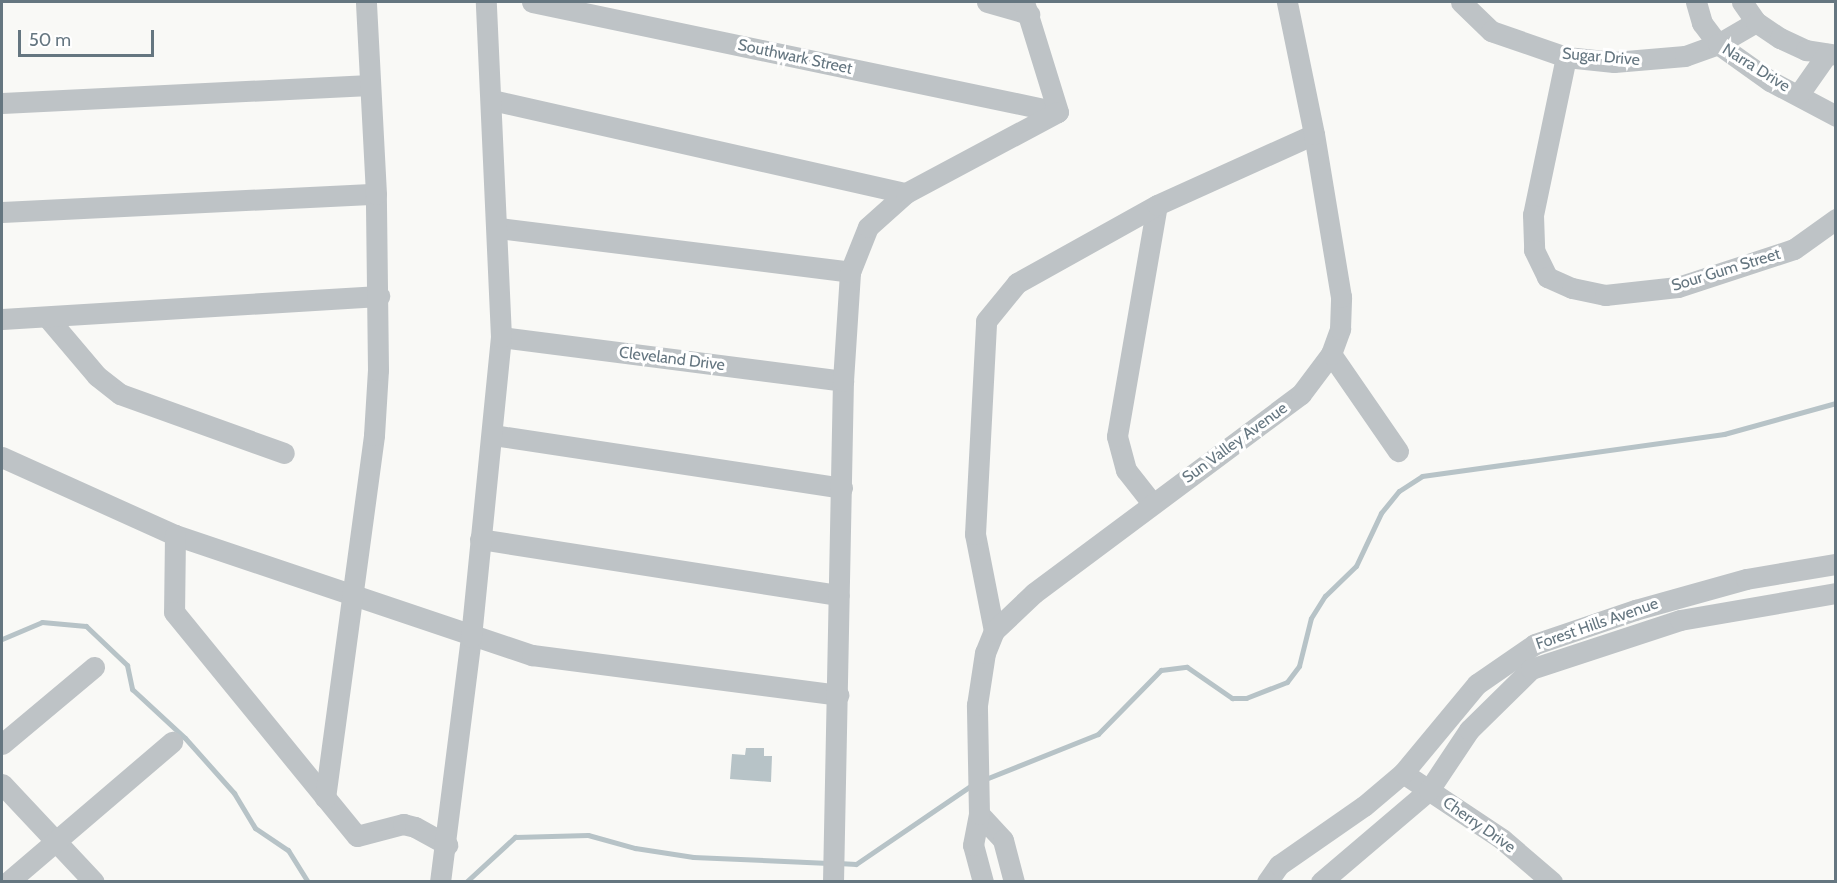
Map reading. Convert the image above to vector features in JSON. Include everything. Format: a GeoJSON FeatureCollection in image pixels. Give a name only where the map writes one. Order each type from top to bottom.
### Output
{"type":"FeatureCollection","features":[{"type":"Feature","properties":{"kind":"street"},"geometry":{"type":"LineString","coordinates":[[324,798],[350,591],[374,435],[379,296],[366,2]]}},
{"type":"Feature","properties":{"kind":"street"},"geometry":{"type":"LineString","coordinates":[[441,875],[447,845],[471,637],[501,337],[499,228],[486,2]]}},
{"type":"Feature","properties":{"kind":"street","name":"Southwark Street"},"geometry":{"type":"LineString","coordinates":[[532,2],[1058,112]]}},
{"type":"Feature","properties":{"kind":"street"},"geometry":{"type":"LineString","coordinates":[[833,882],[843,381],[850,272],[868,227],[906,193],[1058,112],[1026,8],[987,2]]}},
{"type":"Feature","properties":{"kind":"street","name":"Sun Valley Avenue"},"geometry":{"type":"LineString","coordinates":[[983,882],[973,845],[978,805],[976,753],[980,677],[994,631],[1034,593],[1301,394],[1331,354],[1340,329],[1341,297],[1314,134],[1287,2]]}},
{"type":"Feature","properties":{"kind":"street","name":"Sugar Drive"},"geometry":{"type":"LineString","coordinates":[[1461,2],[1491,31],[1566,57],[1653,61],[1718,44],[1756,22]]}},
{"type":"Feature","properties":{"kind":"street","name":"Narra Drive"},"geometry":{"type":"LineString","coordinates":[[1696,2],[1702,23],[1718,44],[1744,64],[1836,116]]}},
{"type":"Feature","properties":{"kind":"street"},"geometry":{"type":"LineString","coordinates":[[1743,2],[1756,22],[1780,38],[1831,54],[1799,94]]}},
{"type":"Feature","properties":{"kind":"street","name":"Sour Gum Street"},"geometry":{"type":"LineString","coordinates":[[1566,57],[1533,215],[1534,250],[1547,277],[1572,288],[1605,295],[1678,287],[1794,249],[1836,219]]}},
{"type":"Feature","properties":{"kind":"street"},"geometry":{"type":"LineString","coordinates":[[2,103],[370,85]]}},
{"type":"Feature","properties":{"kind":"street"},"geometry":{"type":"LineString","coordinates":[[492,100],[906,193]]}},
{"type":"Feature","properties":{"kind":"street"},"geometry":{"type":"LineString","coordinates":[[994,631],[975,534],[986,321],[1017,283],[1157,205],[1314,134]]}},
{"type":"Feature","properties":{"kind":"street"},"geometry":{"type":"LineString","coordinates":[[2,212],[376,194]]}},
{"type":"Feature","properties":{"kind":"street"},"geometry":{"type":"LineString","coordinates":[[1152,503],[1126,470],[1117,436],[1157,205]]}},
{"type":"Feature","properties":{"kind":"street"},"geometry":{"type":"LineString","coordinates":[[499,228],[850,272]]}},
{"type":"Feature","properties":{"kind":"street"},"geometry":{"type":"LineString","coordinates":[[2,319],[379,296]]}},
{"type":"Feature","properties":{"kind":"street"},"geometry":{"type":"LineString","coordinates":[[47,317],[97,376],[120,394],[284,453]]}},
{"type":"Feature","properties":{"kind":"street","name":"Cleveland Drive"},"geometry":{"type":"LineString","coordinates":[[501,337],[843,381]]}},
{"type":"Feature","properties":{"kind":"street"},"geometry":{"type":"LineString","coordinates":[[1331,354],[1398,451]]}},
{"type":"Feature","properties":{"kind":"street"},"geometry":{"type":"LineString","coordinates":[[493,435],[842,488]]}},
{"type":"Feature","properties":{"kind":"street"},"geometry":{"type":"LineString","coordinates":[[3,457],[175,534],[350,591],[471,637],[532,655],[838,695]]}},
{"type":"Feature","properties":{"kind":"street"},"geometry":{"type":"LineString","coordinates":[[175,534],[174,612],[357,836],[403,824],[415,827],[447,845]]}},
{"type":"Feature","properties":{"kind":"street"},"geometry":{"type":"LineString","coordinates":[[480,539],[839,595]]}},
{"type":"Feature","properties":{"kind":"street","name":"Forest Hills Avenue"},"geometry":{"type":"LineString","coordinates":[[1268,882],[1279,865],[1364,806],[1403,773],[1478,684],[1535,644],[1635,609],[1746,579],[1836,564]]}},
{"type":"Feature","properties":{"kind":"street","name":"Forest Hills Avenue"},"geometry":{"type":"LineString","coordinates":[[1321,882],[1429,790],[1469,730],[1531,669],[1680,620],[1836,593]]}},
{"type":"Feature","properties":{"kind":"street"},"geometry":{"type":"LineString","coordinates":[[2,744],[94,667]]}},
{"type":"Feature","properties":{"kind":"street"},"geometry":{"type":"LineString","coordinates":[[8,882],[172,742]]}},
{"type":"Feature","properties":{"kind":"street","name":"Cherry Drive"},"geometry":{"type":"LineString","coordinates":[[1403,773],[1502,839],[1552,882]]}},
{"type":"Feature","properties":{"kind":"street"},"geometry":{"type":"LineString","coordinates":[[2,784],[94,882]]}},
{"type":"Feature","properties":{"kind":"street"},"geometry":{"type":"LineString","coordinates":[[978,805],[1000,832],[1007,850],[1014,882]]}},
{"type":"Feature","properties":{"kind":"shaded area"},"geometry":{"type":"Polygon","coordinates":[[[746,748],[764,748],[764,756],[772,756],[771,782],[730,779],[732,754],[745,755],[746,748]]]}},
{"type":"Feature","properties":{"kind":"waterway"},"geometry":{"type":"LineString","coordinates":[[983,780],[1098,734],[1161,670],[1187,667],[1232,698],[1246,698],[1287,682],[1299,666],[1311,618],[1325,596],[1356,566],[1381,513],[1399,491],[1422,476],[1724,434],[1836,403]]}},
{"type":"Feature","properties":{"kind":"waterway"},"geometry":{"type":"LineString","coordinates":[[2,639],[42,622],[86,626],[127,665],[132,689],[185,738],[234,793],[255,828],[288,850],[308,882]]}},
{"type":"Feature","properties":{"kind":"waterway"},"geometry":{"type":"LineString","coordinates":[[838,863],[856,864],[972,785]]}},
{"type":"Feature","properties":{"kind":"waterway"},"geometry":{"type":"LineString","coordinates":[[466,882],[515,837],[588,835],[635,848],[693,857],[829,863]]}}]}
